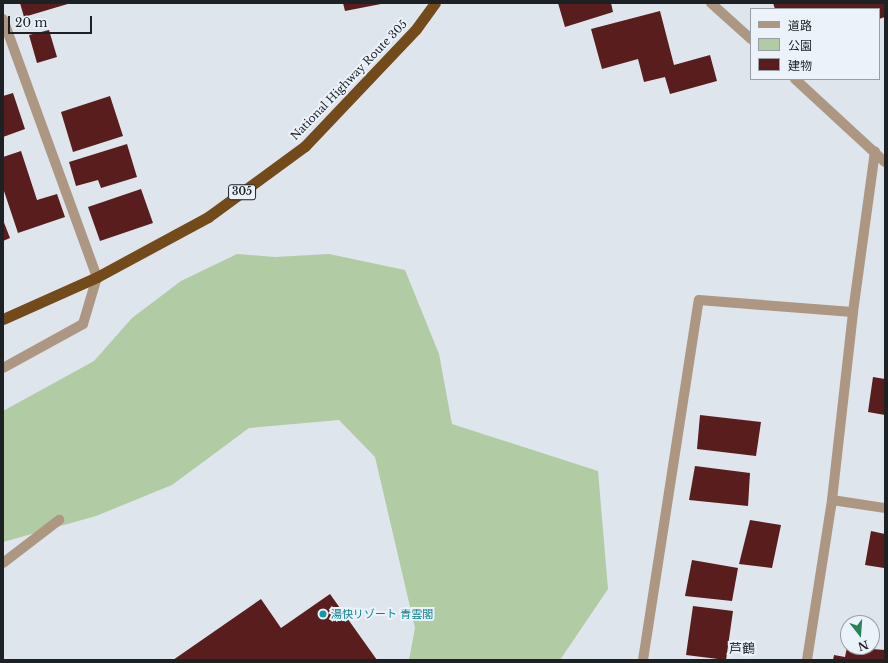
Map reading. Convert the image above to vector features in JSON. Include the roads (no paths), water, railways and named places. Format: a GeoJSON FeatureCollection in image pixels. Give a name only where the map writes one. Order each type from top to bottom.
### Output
{"type":"FeatureCollection","features":[{"type":"Feature","properties":{"kind":"highway","name":"National Highway Route 305"},"geometry":{"type":"LineString","coordinates":[[3,319],[97,277],[208,217],[305,146],[416,29],[434,3]]}},
{"type":"Feature","properties":{"kind":"street"},"geometry":{"type":"LineString","coordinates":[[711,3],[750,38]]}},
{"type":"Feature","properties":{"kind":"street"},"geometry":{"type":"LineString","coordinates":[[3,19],[97,277],[83,324],[3,368]]}},
{"type":"Feature","properties":{"kind":"street"},"geometry":{"type":"LineString","coordinates":[[796,80],[885,162]]}},
{"type":"Feature","properties":{"kind":"street"},"geometry":{"type":"LineString","coordinates":[[807,660],[832,500],[853,312],[875,152]]}},
{"type":"Feature","properties":{"kind":"street"},"geometry":{"type":"LineString","coordinates":[[643,660],[699,300],[853,312]]}},
{"type":"Feature","properties":{"kind":"street"},"geometry":{"type":"LineString","coordinates":[[832,500],[885,508]]}},
{"type":"Feature","properties":{"kind":"street"},"geometry":{"type":"LineString","coordinates":[[3,563],[59,520]]}},
{"type":"Feature","properties":{"kind":"place","name":"湯快リゾート 青雲閣"},"geometry":{"type":"Point","coordinates":[323,614]}},
{"type":"Feature","properties":{"kind":"district","name":"芦鶴"},"geometry":{"type":"Point","coordinates":[742,649]}}]}
